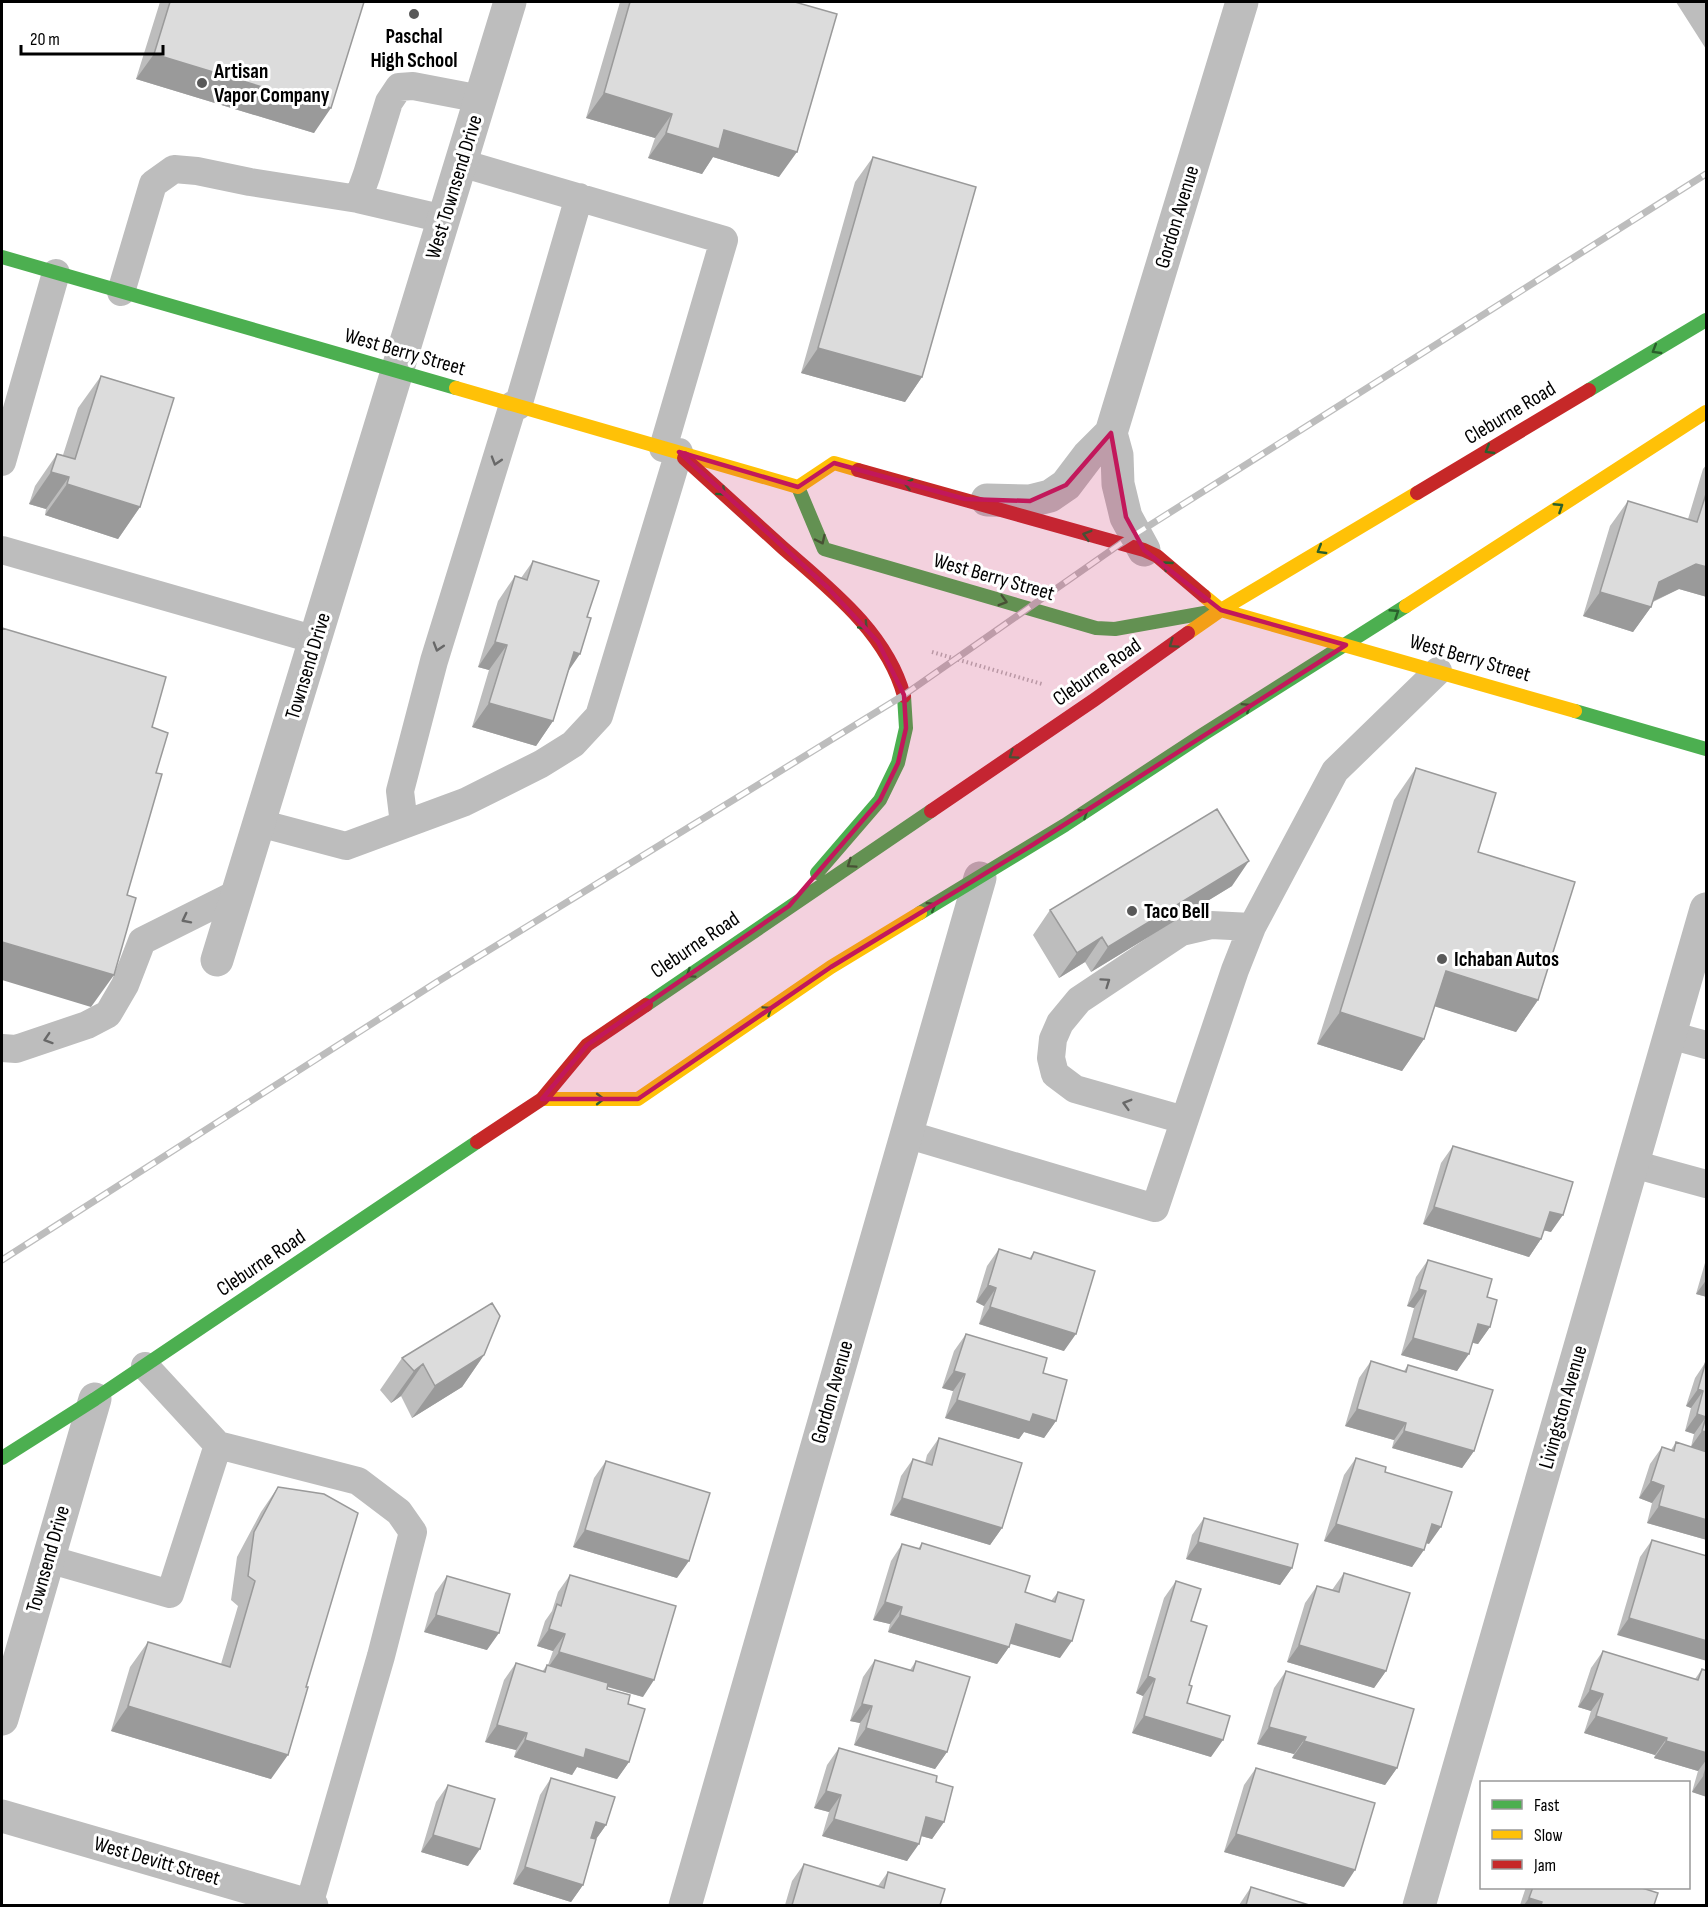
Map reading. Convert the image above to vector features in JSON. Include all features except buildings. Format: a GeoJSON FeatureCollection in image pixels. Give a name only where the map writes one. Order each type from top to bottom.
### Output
{"type":"FeatureCollection","features":[{"type":"Feature","properties":{"kind":"main road","name":"West Berry Street"},"geometry":{"type":"LineString","coordinates":[[2,257],[798,487],[834,464],[1144,550],[1157,556],[1221,610],[1707,749]]}},
{"type":"Feature","properties":{"kind":"main road","name":"Cleburne Road"},"geometry":{"type":"LineString","coordinates":[[2,1458],[145,1366],[542,1099],[587,1045],[1095,700],[1221,610],[1707,320]]}},
{"type":"Feature","properties":{"kind":"main road"},"geometry":{"type":"LineString","coordinates":[[542,1099],[638,1099],[831,967],[1065,825],[1707,412]]}},
{"type":"Feature","properties":{"kind":"main road"},"geometry":{"type":"LineString","coordinates":[[671,450],[828,588],[873,635],[898,677],[904,695],[906,728],[898,763],[880,800],[789,906]]}},
{"type":"Feature","properties":{"kind":"main road","name":"West Berry Street"},"geometry":{"type":"LineString","coordinates":[[798,487],[824,549],[1096,628],[1115,629],[1221,610]]}},
{"type":"Feature","properties":{"kind":"street","name":"West Townsend Drive"},"geometry":{"type":"LineString","coordinates":[[398,372],[510,2]]}},
{"type":"Feature","properties":{"kind":"street","name":"Gordon Avenue"},"geometry":{"type":"LineString","coordinates":[[964,499],[1030,501],[1050,496],[1066,485],[1088,456],[1111,433],[1242,2]]}},
{"type":"Feature","properties":{"kind":"street","name":"Townsend Drive"},"geometry":{"type":"LineString","coordinates":[[217,960],[398,372]]}},
{"type":"Feature","properties":{"kind":"street"},"geometry":{"type":"LineString","coordinates":[[1111,433],[1118,455],[1118,484],[1126,517],[1144,550]]}},
{"type":"Feature","properties":{"kind":"street","name":"Gordon Avenue"},"geometry":{"type":"LineString","coordinates":[[686,1905],[980,878]]}},
{"type":"Feature","properties":{"kind":"street","name":"Livingston Avenue"},"geometry":{"type":"LineString","coordinates":[[1419,1905],[1707,909]]}},
{"type":"Feature","properties":{"kind":"street","name":"Townsend Drive"},"geometry":{"type":"LineString","coordinates":[[2,1719],[95,1399]]}},
{"type":"Feature","properties":{"kind":"street","name":"West Devitt Street"},"geometry":{"type":"LineString","coordinates":[[2,1816],[311,1905]]}},
{"type":"Feature","properties":{"kind":"lane"},"geometry":{"type":"LineString","coordinates":[[358,199],[389,102],[399,87],[413,86],[481,99]]}},
{"type":"Feature","properties":{"kind":"lane"},"geometry":{"type":"LineString","coordinates":[[259,823],[346,846],[465,802],[541,764],[573,744],[599,716],[671,450],[724,240],[461,163]]}},
{"type":"Feature","properties":{"kind":"lane"},"geometry":{"type":"LineString","coordinates":[[121,292],[153,184],[174,169],[358,199],[444,219]]}},
{"type":"Feature","properties":{"kind":"lane"},"geometry":{"type":"LineString","coordinates":[[404,824],[399,791],[434,661],[579,197]]}},
{"type":"Feature","properties":{"kind":"lane"},"geometry":{"type":"LineString","coordinates":[[2,462],[56,273]]}},
{"type":"Feature","properties":{"kind":"lane"},"geometry":{"type":"LineString","coordinates":[[2,550],[316,640]]}},
{"type":"Feature","properties":{"kind":"lane"},"geometry":{"type":"LineString","coordinates":[[906,1134],[1155,1208],[1251,927],[1335,771],[1437,671]]}},
{"type":"Feature","properties":{"kind":"lane"},"geometry":{"type":"LineString","coordinates":[[6,1052],[87,1025],[108,1014],[125,985],[142,941],[238,893]]}},
{"type":"Feature","properties":{"kind":"lane"},"geometry":{"type":"LineString","coordinates":[[1184,1120],[1075,1089],[1055,1074],[1051,1058],[1053,1039],[1060,1023],[1079,1000],[1181,932],[1211,925],[1251,927]]}},
{"type":"Feature","properties":{"kind":"lane"},"geometry":{"type":"LineString","coordinates":[[1670,1035],[1707,1045]]}},
{"type":"Feature","properties":{"kind":"lane"},"geometry":{"type":"LineString","coordinates":[[1633,1164],[1707,1184]]}},
{"type":"Feature","properties":{"kind":"lane"},"geometry":{"type":"LineString","coordinates":[[145,1366],[218,1445],[358,1481],[399,1512],[413,1532],[381,1656],[311,1905]]}},
{"type":"Feature","properties":{"kind":"lane"},"geometry":{"type":"LineString","coordinates":[[48,1559],[170,1594],[218,1445]]}},
{"type":"Feature","properties":{"kind":"path"},"geometry":{"type":"LineString","coordinates":[[925,650],[1048,686]]}},
{"type":"Feature","properties":{"kind":"highlighted area"},"geometry":{"type":"Polygon","coordinates":[[[1111,433],[1126,517],[1144,550],[1221,610],[1346,645],[1034,844],[831,967],[638,1099],[542,1099],[587,1045],[789,906],[880,800],[898,763],[906,728],[904,695],[878,642],[828,588],[679,452],[798,487],[834,463],[965,499],[1030,501],[1066,485],[1111,433]]]}},
{"type":"Feature","properties":{"kind":"railway"},"geometry":{"type":"LineString","coordinates":[[2,1260],[437,982],[904,695],[1120,544],[1706,174]]}},
{"type":"Feature","properties":{"kind":"traffic: fast"},"geometry":{"type":"LineString","coordinates":[[2,257],[456,388]]}},
{"type":"Feature","properties":{"kind":"traffic: fast"},"geometry":{"type":"LineString","coordinates":[[1589,390],[1706,320]]}},
{"type":"Feature","properties":{"kind":"traffic: fast"},"geometry":{"type":"LineString","coordinates":[[798,487],[824,549],[1096,628],[1115,629],[1210,612]]}},
{"type":"Feature","properties":{"kind":"traffic: fast"},"geometry":{"type":"LineString","coordinates":[[920,913],[1065,825],[1406,606]]}},
{"type":"Feature","properties":{"kind":"traffic: fast"},"geometry":{"type":"LineString","coordinates":[[817,873],[880,800],[898,763],[906,728],[904,696]]}},
{"type":"Feature","properties":{"kind":"traffic: fast"},"geometry":{"type":"LineString","coordinates":[[1575,711],[1706,749]]}},
{"type":"Feature","properties":{"kind":"traffic: fast"},"geometry":{"type":"LineString","coordinates":[[646,1005],[931,811]]}},
{"type":"Feature","properties":{"kind":"traffic: fast"},"geometry":{"type":"LineString","coordinates":[[2,1458],[95,1399],[477,1142]]}},
{"type":"Feature","properties":{"kind":"traffic: slow"},"geometry":{"type":"LineString","coordinates":[[456,388],[798,487],[834,463],[858,470]]}},
{"type":"Feature","properties":{"kind":"traffic: slow"},"geometry":{"type":"LineString","coordinates":[[1406,606],[1706,412]]}},
{"type":"Feature","properties":{"kind":"traffic: slow"},"geometry":{"type":"LineString","coordinates":[[1188,633],[1221,610],[1417,493]]}},
{"type":"Feature","properties":{"kind":"traffic: slow"},"geometry":{"type":"LineString","coordinates":[[1204,596],[1221,610],[1575,711]]}},
{"type":"Feature","properties":{"kind":"traffic: slow"},"geometry":{"type":"LineString","coordinates":[[542,1099],[638,1099],[831,967],[920,913]]}},
{"type":"Feature","properties":{"kind":"traffic: jam"},"geometry":{"type":"LineString","coordinates":[[1417,493],[1589,390]]}},
{"type":"Feature","properties":{"kind":"traffic: jam"},"geometry":{"type":"LineString","coordinates":[[684,458],[855,614],[885,652],[904,696]]}},
{"type":"Feature","properties":{"kind":"traffic: jam"},"geometry":{"type":"LineString","coordinates":[[858,470],[1144,550],[1157,556],[1204,596]]}},
{"type":"Feature","properties":{"kind":"traffic: jam"},"geometry":{"type":"LineString","coordinates":[[931,811],[1188,633]]}},
{"type":"Feature","properties":{"kind":"traffic: jam"},"geometry":{"type":"LineString","coordinates":[[477,1142],[542,1099],[587,1045],[646,1005]]}},
{"type":"Feature","properties":{"kind":"place","name":"Paschal High School"},"geometry":{"type":"Point","coordinates":[414,14]}},
{"type":"Feature","properties":{"kind":"place","name":"Artisan Vapor Company"},"geometry":{"type":"Point","coordinates":[202,83]}},
{"type":"Feature","properties":{"kind":"place","name":"Taco Bell"},"geometry":{"type":"Point","coordinates":[1132,911]}},
{"type":"Feature","properties":{"kind":"place","name":"Ichaban Autos"},"geometry":{"type":"Point","coordinates":[1442,959]}}]}
